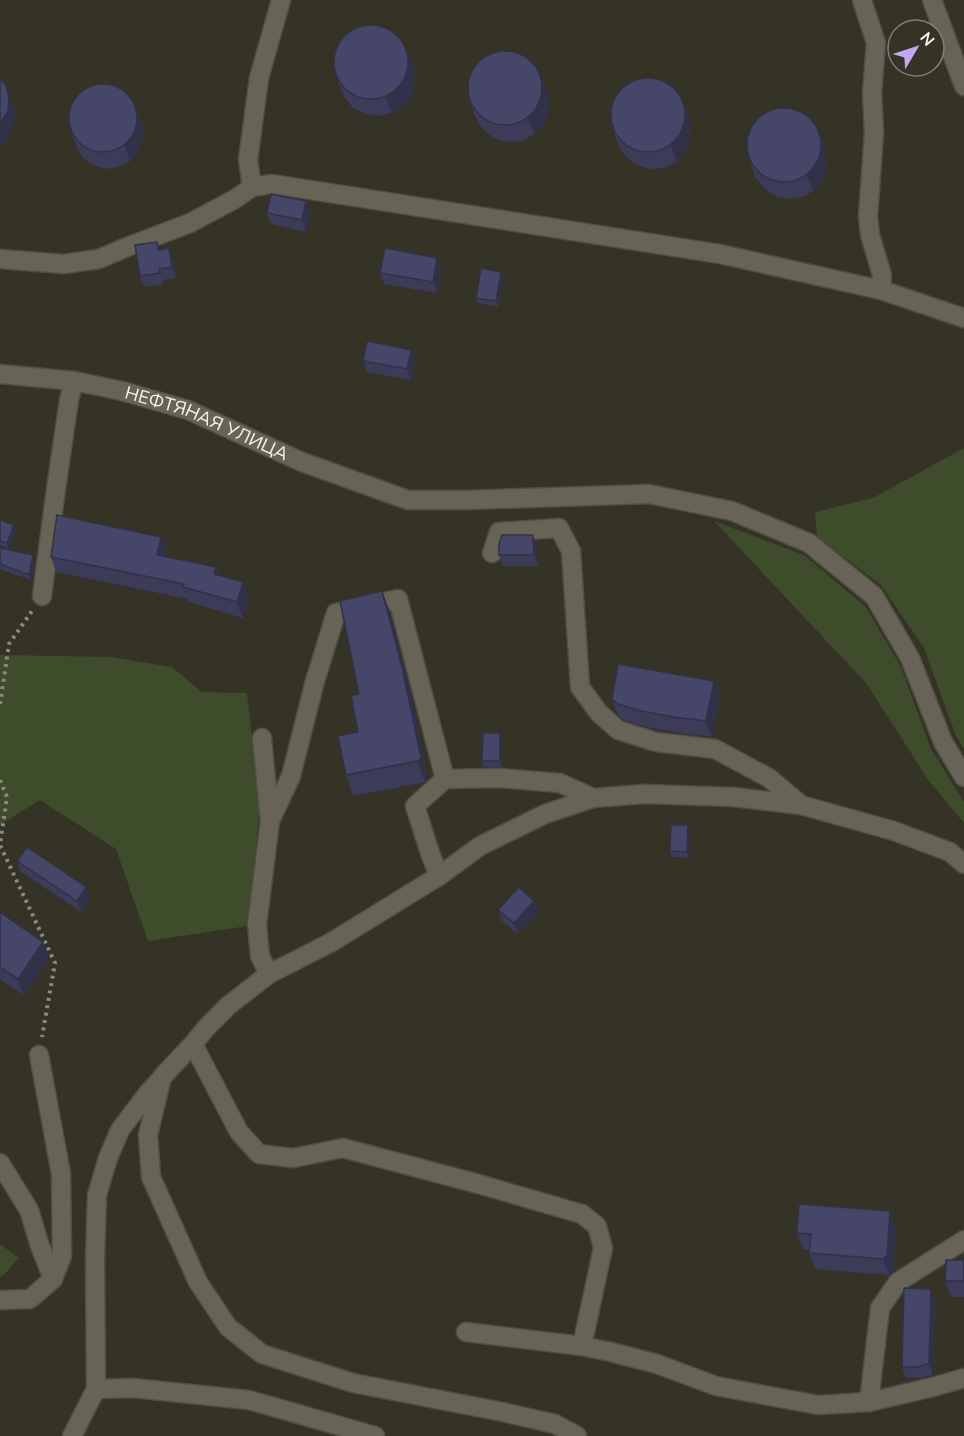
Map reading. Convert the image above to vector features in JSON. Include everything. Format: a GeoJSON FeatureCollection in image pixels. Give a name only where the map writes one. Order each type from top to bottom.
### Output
{"type":"FeatureCollection","features":[{"type":"Feature","properties":{"kind":"street"},"geometry":{"type":"LineString","coordinates":[[252,187],[248,160],[259,78],[281,0]]}},
{"type":"Feature","properties":{"kind":"street"},"geometry":{"type":"LineString","coordinates":[[862,0],[876,43],[872,93],[874,133],[868,216],[870,235],[882,275],[881,290]]}},
{"type":"Feature","properties":{"kind":"street"},"geometry":{"type":"LineString","coordinates":[[932,0],[964,86]]}},
{"type":"Feature","properties":{"kind":"street"},"geometry":{"type":"LineString","coordinates":[[0,259],[64,264],[99,259],[190,223],[235,199],[252,187],[272,184],[720,254],[881,290],[964,318]]}},
{"type":"Feature","properties":{"kind":"street","name":"НЕФТЯНАЯ УЛИЦА"},"geometry":{"type":"LineString","coordinates":[[0,374],[74,381],[122,391],[188,410],[302,462],[408,500],[649,494],[732,511],[809,543],[874,596],[910,658],[943,742],[964,777]]}},
{"type":"Feature","properties":{"kind":"street"},"geometry":{"type":"LineString","coordinates":[[42,596],[69,400],[74,381]]}},
{"type":"Feature","properties":{"kind":"street"},"geometry":{"type":"LineString","coordinates":[[492,553],[499,532],[560,528],[571,551],[580,687],[599,713],[618,730],[656,742],[715,749],[769,778],[801,805]]}},
{"type":"Feature","properties":{"kind":"street"},"geometry":{"type":"LineString","coordinates":[[270,821],[291,776],[315,681],[336,613],[398,599],[446,779]]}},
{"type":"Feature","properties":{"kind":"street"},"geometry":{"type":"LineString","coordinates":[[262,738],[270,821],[257,925],[260,956],[269,974]]}},
{"type":"Feature","properties":{"kind":"street"},"geometry":{"type":"LineString","coordinates":[[439,876],[415,806],[446,779],[499,778],[560,783],[593,798]]}},
{"type":"Feature","properties":{"kind":"street"},"geometry":{"type":"LineString","coordinates":[[72,1436],[96,1389],[97,1195],[108,1158],[120,1130],[162,1077],[229,1005],[269,974],[330,943],[439,876],[480,846],[545,814],[593,798],[644,794],[735,797],[801,805],[894,831],[950,852],[964,864]]}},
{"type":"Feature","properties":{"kind":"street"},"geometry":{"type":"LineString","coordinates":[[193,1044],[239,1131],[259,1154],[293,1158],[343,1148],[582,1214],[597,1226],[603,1248],[582,1346]]}},
{"type":"Feature","properties":{"kind":"street"},"geometry":{"type":"LineString","coordinates":[[0,1300],[30,1299],[53,1279],[62,1256],[61,1174],[39,1055]]}},
{"type":"Feature","properties":{"kind":"street"},"geometry":{"type":"LineString","coordinates":[[162,1077],[148,1135],[151,1177],[198,1282],[228,1327],[262,1354],[343,1380],[555,1424],[577,1436]]}},
{"type":"Feature","properties":{"kind":"street"},"geometry":{"type":"LineString","coordinates":[[0,1163],[29,1210],[53,1279]]}},
{"type":"Feature","properties":{"kind":"street"},"geometry":{"type":"LineString","coordinates":[[869,1402],[880,1308],[898,1282],[964,1240]]}},
{"type":"Feature","properties":{"kind":"street"},"geometry":{"type":"LineString","coordinates":[[466,1332],[582,1346],[611,1352],[657,1364],[716,1386],[818,1405],[869,1402],[964,1378]]}},
{"type":"Feature","properties":{"kind":"street"},"geometry":{"type":"LineString","coordinates":[[96,1389],[133,1388],[249,1400],[375,1436]]}},
{"type":"Feature","properties":{"kind":"path"},"geometry":{"type":"LineString","coordinates":[[0,704],[9,644],[42,596]]}},
{"type":"Feature","properties":{"kind":"path"},"geometry":{"type":"LineString","coordinates":[[0,780],[7,797],[0,845],[55,963],[39,1055]]}},
{"type":"Feature","properties":{"kind":"green space"},"geometry":{"type":"Polygon","coordinates":[[[964,448],[964,749],[956,736],[924,648],[881,585],[817,537],[815,512],[873,498],[964,448]]]}},
{"type":"Feature","properties":{"kind":"green space"},"geometry":{"type":"Polygon","coordinates":[[[714,521],[804,555],[866,607],[901,667],[931,749],[964,802],[964,823],[929,781],[866,683],[714,521]]]}},
{"type":"Feature","properties":{"kind":"green space"},"geometry":{"type":"Polygon","coordinates":[[[0,655],[111,657],[172,667],[202,692],[247,693],[260,808],[248,926],[148,941],[116,849],[40,800],[0,825],[0,655]]]}},
{"type":"Feature","properties":{"kind":"green space"},"geometry":{"type":"Polygon","coordinates":[[[0,1244],[19,1258],[2,1277],[0,1276],[0,1244]]]}},
{"type":"Feature","properties":{"kind":"building"},"geometry":{"type":"Polygon","coordinates":[[[364,25],[378,25],[392,31],[402,41],[408,55],[406,76],[392,93],[378,99],[364,99],[350,93],[340,83],[334,69],[334,55],[340,41],[350,31],[364,25]]]}},
{"type":"Feature","properties":{"kind":"building"},"geometry":{"type":"Polygon","coordinates":[[[498,51],[512,51],[526,57],[536,67],[542,81],[540,102],[526,119],[512,125],[498,125],[484,119],[474,109],[468,95],[468,81],[474,67],[484,57],[498,51]]]}},
{"type":"Feature","properties":{"kind":"building"},"geometry":{"type":"Polygon","coordinates":[[[0,78],[6,86],[9,98],[8,111],[0,123],[0,78]]]}},
{"type":"Feature","properties":{"kind":"building"},"geometry":{"type":"Polygon","coordinates":[[[641,78],[655,78],[669,84],[679,94],[685,108],[683,129],[669,146],[655,152],[641,152],[627,146],[617,136],[611,122],[611,108],[617,94],[627,84],[641,78]]]}},
{"type":"Feature","properties":{"kind":"building"},"geometry":{"type":"Polygon","coordinates":[[[110,84],[122,90],[131,99],[137,111],[135,131],[127,142],[110,152],[96,152],[79,142],[71,131],[69,111],[79,94],[90,86],[110,84]]]}},
{"type":"Feature","properties":{"kind":"building"},"geometry":{"type":"Polygon","coordinates":[[[777,108],[791,108],[805,114],[815,124],[821,138],[819,159],[805,176],[791,182],[777,182],[763,176],[753,166],[747,152],[747,138],[753,124],[763,114],[777,108]]]}},
{"type":"Feature","properties":{"kind":"building"},"geometry":{"type":"Polygon","coordinates":[[[271,194],[306,201],[302,220],[267,213],[271,194]]]}},
{"type":"Feature","properties":{"kind":"building"},"geometry":{"type":"Polygon","coordinates":[[[157,242],[158,250],[169,248],[172,267],[159,269],[160,273],[140,276],[135,245],[157,242]]]}},
{"type":"Feature","properties":{"kind":"building"},"geometry":{"type":"Polygon","coordinates":[[[385,248],[437,258],[433,282],[380,273],[385,248]]]}},
{"type":"Feature","properties":{"kind":"building"},"geometry":{"type":"Polygon","coordinates":[[[481,268],[501,272],[496,301],[476,298],[481,268]]]}},
{"type":"Feature","properties":{"kind":"building"},"geometry":{"type":"Polygon","coordinates":[[[367,341],[411,350],[407,369],[363,361],[367,341]]]}},
{"type":"Feature","properties":{"kind":"building"},"geometry":{"type":"Polygon","coordinates":[[[57,515],[161,537],[157,555],[216,567],[214,574],[243,582],[237,602],[183,587],[184,584],[51,557],[57,515]]]}},
{"type":"Feature","properties":{"kind":"building"},"geometry":{"type":"Polygon","coordinates":[[[0,520],[14,525],[7,543],[0,541],[0,520]]]}},
{"type":"Feature","properties":{"kind":"building"},"geometry":{"type":"Polygon","coordinates":[[[502,535],[533,535],[534,555],[499,555],[502,535]]]}},
{"type":"Feature","properties":{"kind":"building"},"geometry":{"type":"Polygon","coordinates":[[[0,548],[33,555],[29,575],[0,564],[0,548]]]}},
{"type":"Feature","properties":{"kind":"building"},"geometry":{"type":"Polygon","coordinates":[[[382,591],[402,667],[421,758],[417,761],[346,775],[338,736],[358,732],[351,696],[359,694],[340,601],[382,591]]]}},
{"type":"Feature","properties":{"kind":"building"},"geometry":{"type":"Polygon","coordinates":[[[618,664],[714,681],[706,721],[641,711],[618,704],[612,699],[618,664]]]}},
{"type":"Feature","properties":{"kind":"building"},"geometry":{"type":"Polygon","coordinates":[[[483,733],[500,733],[500,761],[482,761],[483,733]]]}},
{"type":"Feature","properties":{"kind":"building"},"geometry":{"type":"Polygon","coordinates":[[[671,825],[688,825],[687,852],[670,851],[671,825]]]}},
{"type":"Feature","properties":{"kind":"building"},"geometry":{"type":"Polygon","coordinates":[[[27,847],[86,887],[77,901],[17,861],[27,847]]]}},
{"type":"Feature","properties":{"kind":"building"},"geometry":{"type":"Polygon","coordinates":[[[519,887],[534,901],[514,923],[498,910],[519,887]]]}},
{"type":"Feature","properties":{"kind":"building"},"geometry":{"type":"Polygon","coordinates":[[[0,912],[43,942],[18,979],[0,967],[0,912]]]}},
{"type":"Feature","properties":{"kind":"building"},"geometry":{"type":"Polygon","coordinates":[[[799,1204],[890,1211],[887,1256],[883,1259],[809,1253],[811,1234],[797,1233],[799,1204]]]}},
{"type":"Feature","properties":{"kind":"building"},"geometry":{"type":"Polygon","coordinates":[[[946,1260],[964,1260],[964,1281],[945,1281],[946,1260]]]}},
{"type":"Feature","properties":{"kind":"building"},"geometry":{"type":"Polygon","coordinates":[[[904,1288],[931,1289],[929,1364],[902,1367],[904,1288]]]}}]}
